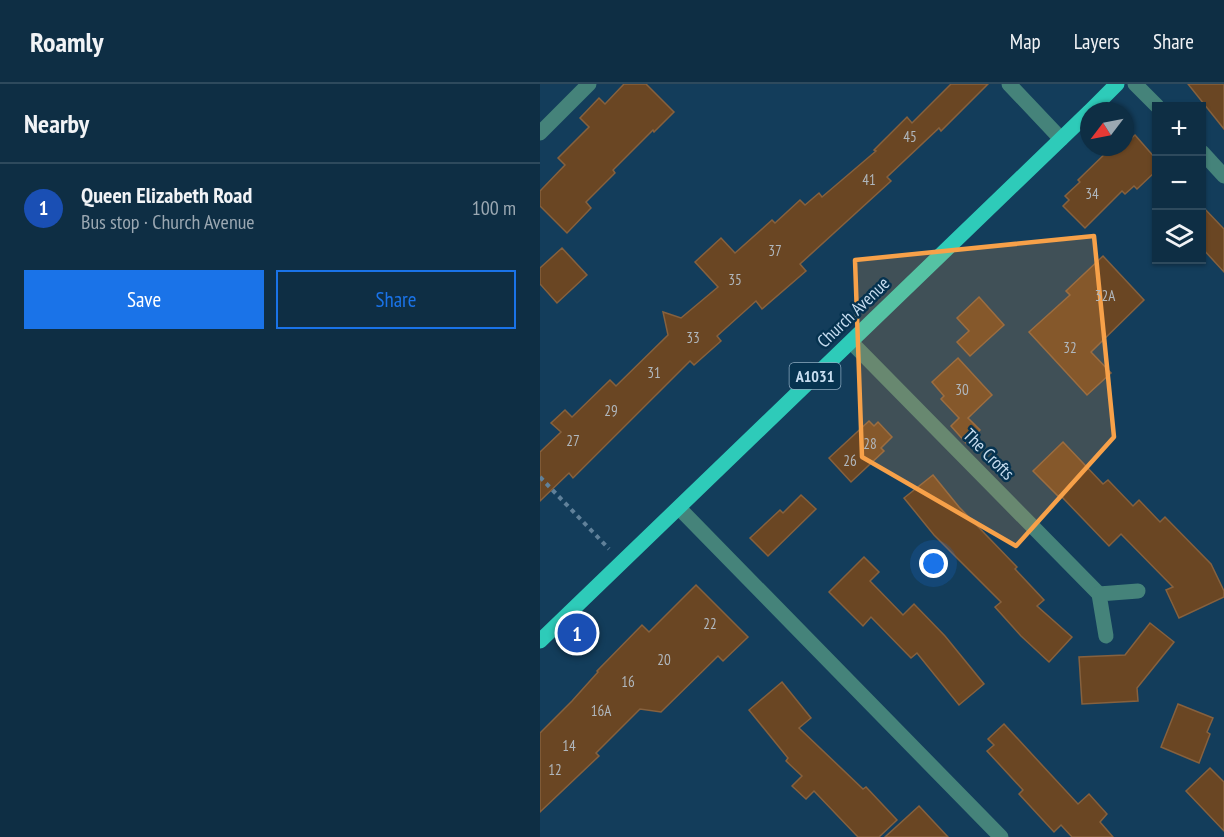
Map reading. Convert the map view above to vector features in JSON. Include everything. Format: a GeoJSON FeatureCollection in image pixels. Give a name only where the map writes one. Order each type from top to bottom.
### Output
{"type":"FeatureCollection","features":[{"type":"Feature","properties":{"kind":"main road","name":"Church Avenue"},"geometry":{"type":"LineString","coordinates":[[1099,102],[1118,84]]}},
{"type":"Feature","properties":{"kind":"main road","name":"Church Avenue"},"geometry":{"type":"LineString","coordinates":[[540,641],[1080,120]]}},
{"type":"Feature","properties":{"kind":"street"},"geometry":{"type":"LineString","coordinates":[[1009,84],[1061,139]]}},
{"type":"Feature","properties":{"kind":"street"},"geometry":{"type":"LineString","coordinates":[[1135,84],[1153,102]]}},
{"type":"Feature","properties":{"kind":"street"},"geometry":{"type":"LineString","coordinates":[[540,134],[588,85]]}},
{"type":"Feature","properties":{"kind":"street"},"geometry":{"type":"LineString","coordinates":[[1206,156],[1224,176]]}},
{"type":"Feature","properties":{"kind":"street","name":"The Crofts"},"geometry":{"type":"LineString","coordinates":[[850,342],[1099,594]]}},
{"type":"Feature","properties":{"kind":"street"},"geometry":{"type":"LineString","coordinates":[[678,508],[1001,837]]}},
{"type":"Feature","properties":{"kind":"street"},"geometry":{"type":"LineString","coordinates":[[1106,636],[1099,594],[1138,591]]}},
{"type":"Feature","properties":{"kind":"path"},"geometry":{"type":"LineString","coordinates":[[540,477],[622,562]]}},
{"type":"Feature","properties":{"kind":"highlighted area"},"geometry":{"type":"Polygon","coordinates":[[[1094,236],[1114,437],[1016,546],[862,457],[855,260],[1094,236]]]}},
{"type":"Feature","properties":{"kind":"building"},"geometry":{"type":"Polygon","coordinates":[[[624,84],[646,84],[674,112],[613,170],[615,173],[586,202],[591,208],[567,233],[540,206],[540,191],[565,165],[558,158],[589,127],[580,118],[599,98],[605,104],[624,84]]]}},
{"type":"Feature","properties":{"kind":"building"},"geometry":{"type":"Polygon","coordinates":[[[951,84],[988,84],[941,131],[939,128],[887,177],[891,181],[800,264],[806,271],[762,309],[756,301],[717,336],[721,341],[694,365],[690,361],[573,478],[569,473],[540,501],[540,452],[561,432],[551,423],[565,410],[572,417],[610,380],[616,386],[668,335],[663,312],[681,318],[718,287],[695,262],[721,238],[735,253],[772,220],[775,223],[800,200],[805,205],[819,193],[822,197],[876,151],[874,150],[907,117],[912,123],[951,84]]]}},
{"type":"Feature","properties":{"kind":"building"},"geometry":{"type":"Polygon","coordinates":[[[1188,84],[1224,84],[1224,129],[1206,106],[1206,102],[1202,102],[1188,84]]]}},
{"type":"Feature","properties":{"kind":"building"},"geometry":{"type":"Polygon","coordinates":[[[1134,136],[1152,154],[1152,175],[1137,189],[1134,186],[1125,194],[1122,191],[1085,228],[1063,206],[1069,200],[1065,196],[1103,156],[1134,156],[1134,136]]]}},
{"type":"Feature","properties":{"kind":"building"},"geometry":{"type":"Polygon","coordinates":[[[1206,210],[1224,229],[1224,272],[1206,252],[1206,210]]]}},
{"type":"Feature","properties":{"kind":"building"},"geometry":{"type":"Polygon","coordinates":[[[562,248],[587,275],[557,303],[540,284],[540,268],[562,248]]]}},
{"type":"Feature","properties":{"kind":"building"},"geometry":{"type":"Polygon","coordinates":[[[1103,256],[1144,300],[1091,352],[1111,373],[1087,395],[1029,332],[1070,295],[1066,291],[1103,256]]]}},
{"type":"Feature","properties":{"kind":"building"},"geometry":{"type":"Polygon","coordinates":[[[979,297],[1004,325],[970,356],[957,342],[969,331],[957,318],[979,297]]]}},
{"type":"Feature","properties":{"kind":"building"},"geometry":{"type":"Polygon","coordinates":[[[958,358],[992,395],[968,418],[980,430],[966,443],[951,426],[959,418],[941,399],[944,396],[932,382],[958,358]]]}},
{"type":"Feature","properties":{"kind":"building"},"geometry":{"type":"Polygon","coordinates":[[[869,421],[874,426],[878,422],[892,437],[881,448],[884,451],[851,482],[829,458],[869,421]]]}},
{"type":"Feature","properties":{"kind":"building"},"geometry":{"type":"Polygon","coordinates":[[[1063,442],[1103,484],[1108,480],[1133,506],[1139,500],[1160,522],[1165,517],[1211,564],[1224,591],[1224,597],[1179,618],[1166,590],[1173,587],[1121,534],[1109,546],[1060,495],[1058,496],[1033,471],[1063,442]]]}},
{"type":"Feature","properties":{"kind":"building"},"geometry":{"type":"Polygon","coordinates":[[[933,475],[959,507],[1017,567],[1015,569],[1044,600],[1037,606],[1072,637],[1049,662],[995,607],[1001,602],[934,535],[904,498],[933,475]]]}},
{"type":"Feature","properties":{"kind":"building"},"geometry":{"type":"Polygon","coordinates":[[[801,495],[816,509],[768,556],[750,538],[780,510],[783,513],[801,495]]]}},
{"type":"Feature","properties":{"kind":"building"},"geometry":{"type":"Polygon","coordinates":[[[864,557],[879,572],[870,581],[903,615],[914,604],[945,636],[984,684],[959,705],[917,653],[911,658],[871,617],[863,626],[829,592],[864,557]]]}},
{"type":"Feature","properties":{"kind":"building"},"geometry":{"type":"Polygon","coordinates":[[[696,585],[748,637],[723,661],[718,656],[661,712],[640,709],[596,753],[599,756],[540,812],[540,733],[642,625],[649,632],[696,585]]]}},
{"type":"Feature","properties":{"kind":"building"},"geometry":{"type":"Polygon","coordinates":[[[1150,623],[1174,642],[1137,688],[1138,701],[1082,704],[1079,657],[1125,655],[1150,623]]]}},
{"type":"Feature","properties":{"kind":"building"},"geometry":{"type":"Polygon","coordinates":[[[782,682],[811,718],[799,728],[863,789],[866,787],[897,820],[879,837],[858,837],[814,791],[806,799],[792,786],[802,776],[786,761],[788,758],[749,710],[782,682]]]}},
{"type":"Feature","properties":{"kind":"building"},"geometry":{"type":"Polygon","coordinates":[[[1178,704],[1213,718],[1207,732],[1210,734],[1199,763],[1161,747],[1178,704]]]}},
{"type":"Feature","properties":{"kind":"building"},"geometry":{"type":"Polygon","coordinates":[[[1004,724],[1078,804],[1089,794],[1107,814],[1100,822],[1113,837],[1072,837],[1061,825],[1054,832],[1019,794],[1023,790],[987,751],[994,745],[988,739],[1004,724]]]}},
{"type":"Feature","properties":{"kind":"building"},"geometry":{"type":"Polygon","coordinates":[[[1210,768],[1224,782],[1224,831],[1186,791],[1210,768]]]}},
{"type":"Feature","properties":{"kind":"building"},"geometry":{"type":"Polygon","coordinates":[[[919,806],[948,837],[885,837],[919,806]]]}},
{"type":"Feature","properties":{"kind":"place","name":"Queen Elizabeth Road"},"geometry":{"type":"Point","coordinates":[577,633]}}]}
